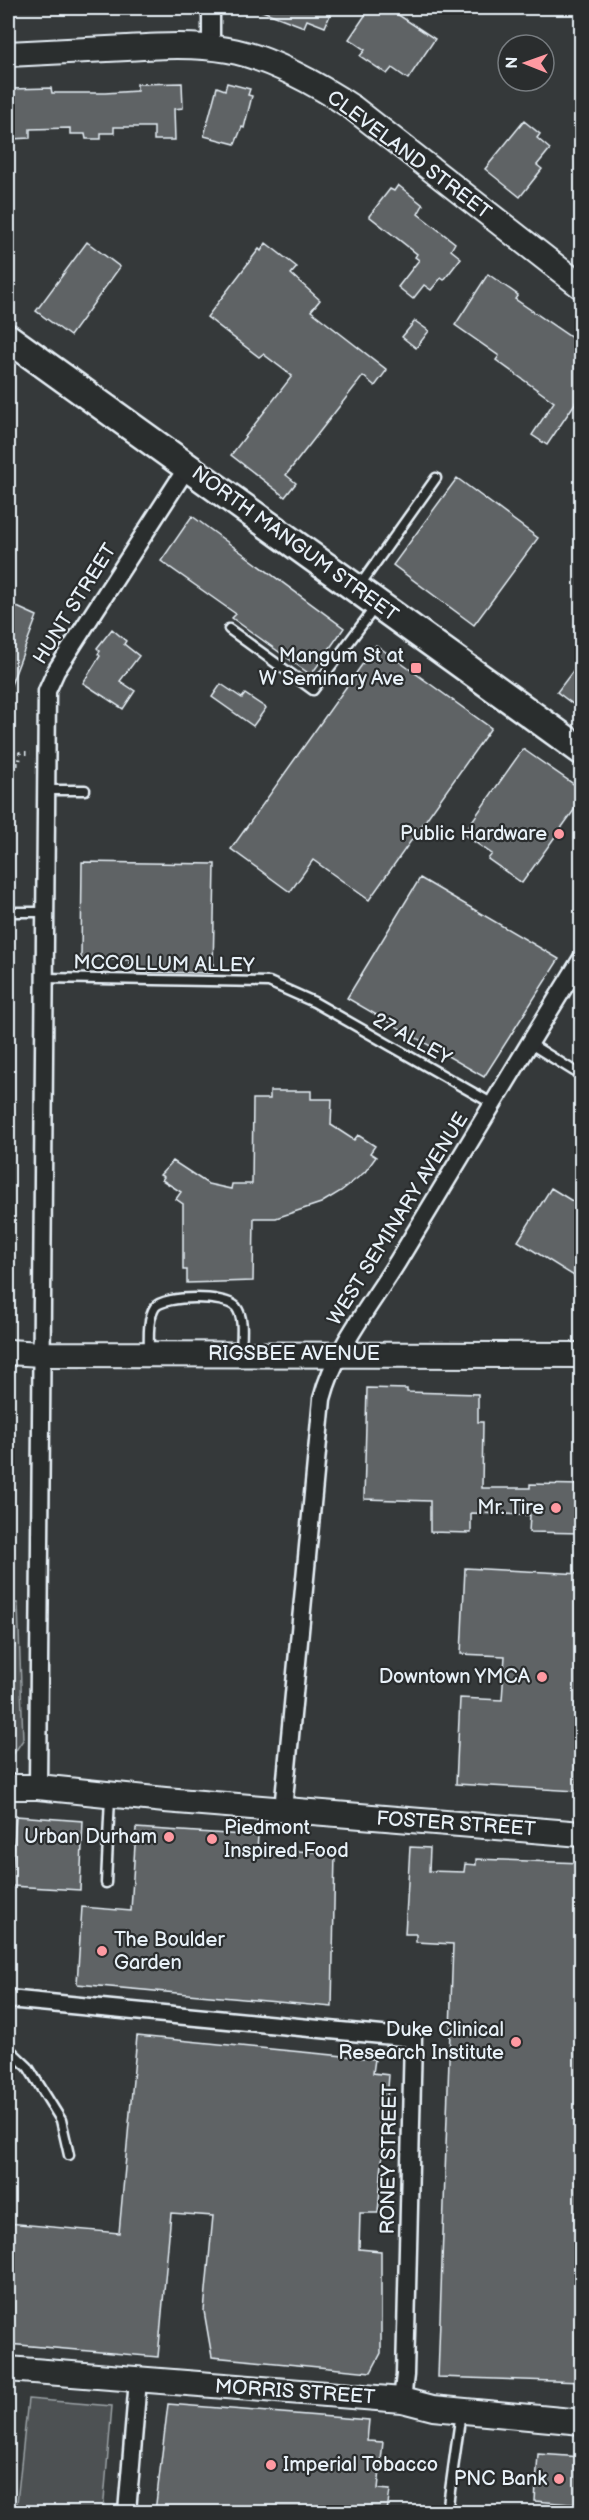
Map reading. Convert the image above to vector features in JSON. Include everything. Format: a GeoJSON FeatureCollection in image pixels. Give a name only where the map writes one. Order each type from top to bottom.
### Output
{"type":"FeatureCollection","features":[{"type":"Feature","properties":{"kind":"main road","name":"NORTH MANGUM STREET"},"geometry":{"type":"LineString","coordinates":[[8,338],[582,751]]}},
{"type":"Feature","properties":{"kind":"street"},"geometry":{"type":"LineString","coordinates":[[211,8],[211,48]]}},
{"type":"Feature","properties":{"kind":"street","name":"CLEVELAND STREET"},"geometry":{"type":"LineString","coordinates":[[8,54],[173,46],[211,48],[230,50],[284,69],[329,92],[582,287]]}},
{"type":"Feature","properties":{"kind":"street","name":"HUNT STREET"},"geometry":{"type":"LineString","coordinates":[[38,1787],[46,699],[52,678],[188,466]]}},
{"type":"Feature","properties":{"kind":"street","name":"WEST SEMINARY AVENUE"},"geometry":{"type":"LineString","coordinates":[[283,1810],[325,1385],[339,1354],[582,958]]}},
{"type":"Feature","properties":{"kind":"street","name":"RIGSBEE AVENUE"},"geometry":{"type":"LineString","coordinates":[[8,1352],[41,1354],[582,1355]]}},
{"type":"Feature","properties":{"kind":"street","name":"FOSTER STREET"},"geometry":{"type":"LineString","coordinates":[[8,1787],[38,1787],[283,1810],[582,1834]]}},
{"type":"Feature","properties":{"kind":"street","name":"RONEY STREET"},"geometry":{"type":"LineString","coordinates":[[8,1999],[413,2038],[402,2400]]}},
{"type":"Feature","properties":{"kind":"street","name":"MORRIS STREET"},"geometry":{"type":"LineString","coordinates":[[8,2369],[402,2400],[433,2408],[582,2422]]}},
{"type":"Feature","properties":{"kind":"street"},"geometry":{"type":"LineString","coordinates":[[127,2512],[138,2380]]}},
{"type":"Feature","properties":{"kind":"lane"},"geometry":{"type":"LineString","coordinates":[[229,628],[314,690],[436,478]]}},
{"type":"Feature","properties":{"kind":"lane"},"geometry":{"type":"LineString","coordinates":[[46,790],[85,790]]}},
{"type":"Feature","properties":{"kind":"lane"},"geometry":{"type":"LineString","coordinates":[[8,912],[45,912]]}},
{"type":"Feature","properties":{"kind":"lane","name":"MCCOLLUM ALLEY"},"geometry":{"type":"LineString","coordinates":[[45,978],[269,982],[314,1002]]}},
{"type":"Feature","properties":{"kind":"lane","name":"27 ALLEY"},"geometry":{"type":"LineString","coordinates":[[314,1002],[493,1104]]}},
{"type":"Feature","properties":{"kind":"lane"},"geometry":{"type":"LineString","coordinates":[[529,1043],[582,1076]]}},
{"type":"Feature","properties":{"kind":"lane"},"geometry":{"type":"LineString","coordinates":[[148,1354],[150,1323],[154,1309],[159,1304],[174,1300],[212,1298],[227,1301],[238,1311],[241,1320],[241,1354]]}},
{"type":"Feature","properties":{"kind":"lane"},"geometry":{"type":"LineString","coordinates":[[106,1883],[110,1795]]}},
{"type":"Feature","properties":{"kind":"lane"},"geometry":{"type":"LineString","coordinates":[[8,2048],[28,2067],[61,2121],[69,2155]]}},
{"type":"Feature","properties":{"kind":"lane"},"geometry":{"type":"LineString","coordinates":[[447,2512],[461,2410]]}},
{"type":"Feature","properties":{"kind":"path"},"geometry":{"type":"LineString","coordinates":[[17,764],[19,764],[20,753],[25,753]]}},
{"type":"Feature","properties":{"kind":"path"},"geometry":{"type":"LineString","coordinates":[[8,1647],[15,1646]]}},
{"type":"Feature","properties":{"kind":"shaded area"},"geometry":{"type":"Polygon","coordinates":[[[8,1603],[18,1603],[23,1740],[8,1762],[8,1603]]]}},
{"type":"Feature","properties":{"kind":"shaded area"},"geometry":{"type":"Polygon","coordinates":[[[28,2399],[112,2406],[103,2512],[16,2512],[28,2399]]]}},
{"type":"Feature","properties":{"kind":"building"},"geometry":{"type":"Polygon","coordinates":[[[257,8],[333,8],[325,27],[307,20],[304,27],[257,8]]]}},
{"type":"Feature","properties":{"kind":"building"},"geometry":{"type":"Polygon","coordinates":[[[370,8],[388,8],[435,39],[408,79],[392,68],[387,74],[360,56],[365,50],[349,39],[370,8]]]}},
{"type":"Feature","properties":{"kind":"building"},"geometry":{"type":"Polygon","coordinates":[[[182,83],[183,108],[174,109],[175,140],[154,140],[154,127],[114,127],[114,133],[101,133],[101,139],[86,139],[85,134],[70,134],[70,128],[30,129],[30,138],[11,139],[10,89],[51,88],[52,93],[105,93],[137,91],[137,84],[182,83]]]}},
{"type":"Feature","properties":{"kind":"building"},"geometry":{"type":"Polygon","coordinates":[[[227,83],[250,89],[248,95],[252,96],[244,128],[242,127],[235,144],[204,136],[217,87],[225,90],[227,83]]]}},
{"type":"Feature","properties":{"kind":"building"},"geometry":{"type":"Polygon","coordinates":[[[524,121],[540,134],[537,138],[550,149],[537,165],[542,169],[520,197],[485,169],[524,121]]]}},
{"type":"Feature","properties":{"kind":"building"},"geometry":{"type":"Polygon","coordinates":[[[398,185],[423,205],[418,214],[455,243],[451,250],[461,258],[444,280],[441,278],[431,290],[424,285],[413,299],[398,287],[419,260],[415,257],[417,254],[369,216],[390,189],[394,191],[398,185]]]}},
{"type":"Feature","properties":{"kind":"building"},"geometry":{"type":"Polygon","coordinates":[[[87,242],[120,267],[70,336],[36,311],[87,242]]]}},
{"type":"Feature","properties":{"kind":"building"},"geometry":{"type":"Polygon","coordinates":[[[266,243],[297,267],[291,274],[320,300],[311,311],[387,370],[375,386],[363,376],[286,475],[296,483],[285,497],[231,455],[292,376],[263,354],[259,357],[207,317],[266,243]]]}},
{"type":"Feature","properties":{"kind":"building"},"geometry":{"type":"Polygon","coordinates":[[[488,274],[518,295],[515,299],[582,345],[582,393],[547,445],[532,435],[554,402],[496,360],[499,356],[455,325],[488,274]]]}},
{"type":"Feature","properties":{"kind":"building"},"geometry":{"type":"Polygon","coordinates":[[[415,321],[429,331],[416,348],[402,337],[415,321]]]}},
{"type":"Feature","properties":{"kind":"building"},"geometry":{"type":"Polygon","coordinates":[[[457,478],[538,538],[474,625],[393,565],[457,478]]]}},
{"type":"Feature","properties":{"kind":"building"},"geometry":{"type":"Polygon","coordinates":[[[192,516],[344,628],[311,675],[232,618],[236,614],[161,561],[192,516]]]}},
{"type":"Feature","properties":{"kind":"building"},"geometry":{"type":"Polygon","coordinates":[[[8,603],[37,616],[9,690],[8,690],[8,603]]]}},
{"type":"Feature","properties":{"kind":"building"},"geometry":{"type":"Polygon","coordinates":[[[112,629],[126,641],[124,644],[139,656],[120,681],[135,691],[123,709],[83,683],[100,656],[97,648],[112,629]]]}},
{"type":"Feature","properties":{"kind":"building"},"geometry":{"type":"Polygon","coordinates":[[[376,645],[491,728],[369,900],[313,860],[290,892],[231,849],[376,645]]]}},
{"type":"Feature","properties":{"kind":"building"},"geometry":{"type":"Polygon","coordinates":[[[582,659],[582,711],[557,692],[582,659]]]}},
{"type":"Feature","properties":{"kind":"building"},"geometry":{"type":"Polygon","coordinates":[[[221,684],[242,698],[245,694],[266,708],[253,726],[212,697],[221,684]]]}},
{"type":"Feature","properties":{"kind":"building"},"geometry":{"type":"Polygon","coordinates":[[[523,749],[582,790],[582,799],[522,883],[488,859],[492,854],[463,834],[523,749]]]}},
{"type":"Feature","properties":{"kind":"building"},"geometry":{"type":"Polygon","coordinates":[[[82,862],[215,864],[213,973],[130,972],[130,960],[81,959],[82,862]]]}},
{"type":"Feature","properties":{"kind":"building"},"geometry":{"type":"Polygon","coordinates":[[[420,878],[559,959],[484,1077],[347,998],[420,878]]]}},
{"type":"Feature","properties":{"kind":"building"},"geometry":{"type":"Polygon","coordinates":[[[270,1091],[311,1091],[311,1099],[332,1099],[331,1125],[354,1140],[358,1135],[375,1146],[370,1153],[376,1157],[365,1172],[321,1203],[276,1218],[254,1218],[253,1281],[187,1283],[187,1270],[183,1270],[183,1204],[176,1199],[181,1192],[162,1180],[164,1177],[160,1175],[173,1161],[208,1184],[231,1189],[232,1184],[252,1184],[253,1099],[270,1099],[270,1091]]]}},
{"type":"Feature","properties":{"kind":"building"},"geometry":{"type":"Polygon","coordinates":[[[551,1188],[582,1207],[582,1281],[518,1241],[551,1188]]]}},
{"type":"Feature","properties":{"kind":"building"},"geometry":{"type":"Polygon","coordinates":[[[367,1388],[407,1389],[407,1392],[478,1394],[478,1422],[483,1422],[482,1488],[530,1488],[530,1484],[582,1485],[582,1533],[529,1532],[530,1515],[471,1513],[471,1533],[430,1532],[430,1501],[364,1499],[367,1388]]]}},
{"type":"Feature","properties":{"kind":"building","name":"Downtown YMCA"},"geometry":{"type":"Polygon","coordinates":[[[465,1568],[582,1574],[582,1777],[578,1776],[577,1791],[456,1784],[460,1698],[502,1700],[505,1656],[461,1654],[465,1568]]]}},
{"type":"Feature","properties":{"kind":"building"},"geometry":{"type":"Polygon","coordinates":[[[16,1816],[83,1821],[80,1890],[11,1886],[16,1816]]]}},
{"type":"Feature","properties":{"kind":"building"},"geometry":{"type":"Polygon","coordinates":[[[136,1828],[258,1836],[257,1849],[335,1853],[332,2007],[77,1984],[82,1907],[131,1911],[136,1828]]]}},
{"type":"Feature","properties":{"kind":"building","name":"Duke Clinical Research Institute"},"geometry":{"type":"Polygon","coordinates":[[[410,1847],[430,1848],[429,1871],[464,1872],[465,1864],[476,1865],[476,1859],[582,1863],[582,2382],[438,2377],[453,1944],[416,1942],[416,1934],[405,1934],[410,1847]]]}},
{"type":"Feature","properties":{"kind":"building"},"geometry":{"type":"Polygon","coordinates":[[[137,2036],[375,2059],[373,2073],[389,2075],[378,2213],[360,2213],[359,2249],[381,2251],[381,2353],[371,2372],[212,2357],[204,2311],[213,2216],[171,2213],[158,2357],[8,2344],[8,2223],[119,2233],[137,2036]]]}},
{"type":"Feature","properties":{"kind":"building","name":"Imperial Tobacco"},"geometry":{"type":"Polygon","coordinates":[[[168,2404],[369,2420],[367,2441],[383,2442],[378,2489],[390,2490],[387,2512],[155,2512],[168,2404]]]}},
{"type":"Feature","properties":{"kind":"building","name":"PNC Bank"},"geometry":{"type":"Polygon","coordinates":[[[538,2454],[582,2457],[582,2505],[535,2501],[538,2454]]]}},
{"type":"Feature","properties":{"kind":"place","name":"Mangum St at W Seminary Ave"},"geometry":{"type":"Point","coordinates":[416,668]}},
{"type":"Feature","properties":{"kind":"place","name":"Public Hardware"},"geometry":{"type":"Point","coordinates":[559,834]}},
{"type":"Feature","properties":{"kind":"place","name":"Mr. Tire"},"geometry":{"type":"Point","coordinates":[556,1508]}},
{"type":"Feature","properties":{"kind":"place","name":"Downtown YMCA"},"geometry":{"type":"Point","coordinates":[542,1677]}},
{"type":"Feature","properties":{"kind":"place","name":"Urban Durham"},"geometry":{"type":"Point","coordinates":[169,1837]}},
{"type":"Feature","properties":{"kind":"place","name":"Piedmont Inspired Food"},"geometry":{"type":"Point","coordinates":[212,1839]}},
{"type":"Feature","properties":{"kind":"place","name":"The Boulder Garden"},"geometry":{"type":"Point","coordinates":[102,1951]}},
{"type":"Feature","properties":{"kind":"place","name":"Duke Clinical Research Institute"},"geometry":{"type":"Point","coordinates":[516,2042]}},
{"type":"Feature","properties":{"kind":"place","name":"Imperial Tobacco"},"geometry":{"type":"Point","coordinates":[271,2465]}},
{"type":"Feature","properties":{"kind":"place","name":"PNC Bank"},"geometry":{"type":"Point","coordinates":[559,2479]}}]}
